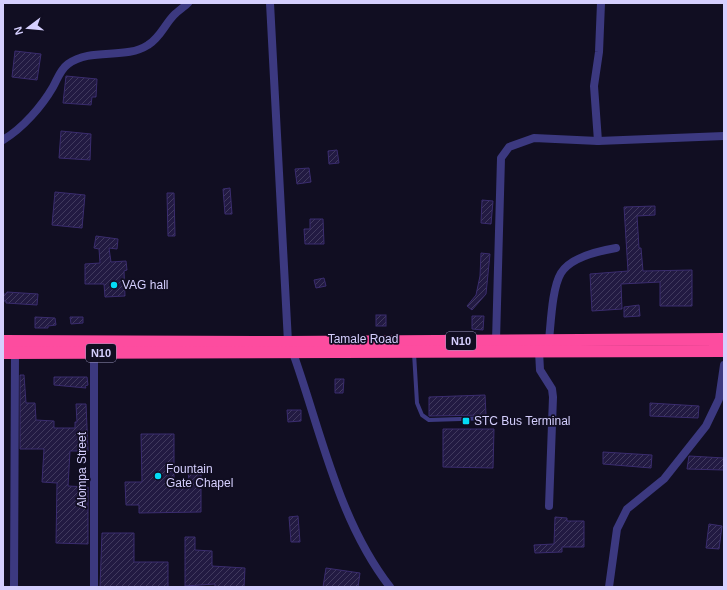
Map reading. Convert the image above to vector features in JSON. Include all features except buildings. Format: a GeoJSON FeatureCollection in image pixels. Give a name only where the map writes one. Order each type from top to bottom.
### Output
{"type":"FeatureCollection","features":[{"type":"Feature","properties":{"kind":"highway","name":"Tamale Road"},"geometry":{"type":"LineString","coordinates":[[291,347],[422,349],[496,341],[724,339]]}},
{"type":"Feature","properties":{"kind":"highway","name":"Tamale Road"},"geometry":{"type":"LineString","coordinates":[[3,341],[198,346],[539,351],[724,351]]}},
{"type":"Feature","properties":{"kind":"highway","name":"Tamale Road"},"geometry":{"type":"LineString","coordinates":[[9,353],[94,352],[198,346]]}},
{"type":"Feature","properties":{"kind":"street"},"geometry":{"type":"LineString","coordinates":[[3,140],[40,107],[54,86],[60,72],[68,64],[84,56],[136,50],[148,46],[156,39],[174,16],[188,3]]}},
{"type":"Feature","properties":{"kind":"street"},"geometry":{"type":"LineString","coordinates":[[270,3],[291,347],[347,510],[370,559],[390,587]]}},
{"type":"Feature","properties":{"kind":"street"},"geometry":{"type":"LineString","coordinates":[[598,141],[594,86],[599,52],[601,3]]}},
{"type":"Feature","properties":{"kind":"street"},"geometry":{"type":"LineString","coordinates":[[496,341],[501,158],[509,147],[534,138],[598,141],[724,136]]}},
{"type":"Feature","properties":{"kind":"street"},"geometry":{"type":"LineString","coordinates":[[549,340],[557,284],[561,273],[573,262],[598,251],[616,248]]}},
{"type":"Feature","properties":{"kind":"street"},"geometry":{"type":"LineString","coordinates":[[539,351],[540,370],[552,389],[553,397],[549,506]]}},
{"type":"Feature","properties":{"kind":"street","name":"Alompa Street"},"geometry":{"type":"LineString","coordinates":[[94,352],[94,587]]}},
{"type":"Feature","properties":{"kind":"street"},"geometry":{"type":"LineString","coordinates":[[9,353],[14,587]]}},
{"type":"Feature","properties":{"kind":"street"},"geometry":{"type":"LineString","coordinates":[[609,587],[617,529],[627,509],[664,479],[706,426],[719,399],[724,365]]}},
{"type":"Feature","properties":{"kind":"lane"},"geometry":{"type":"LineString","coordinates":[[422,349],[417,403],[422,415],[429,420],[492,418]]}},
{"type":"Feature","properties":{"kind":"place","name":"VAG hall"},"geometry":{"type":"Point","coordinates":[114,285]}},
{"type":"Feature","properties":{"kind":"place","name":"STC Bus Terminal"},"geometry":{"type":"Point","coordinates":[466,421]}},
{"type":"Feature","properties":{"kind":"place","name":"Fountain Gate Chapel"},"geometry":{"type":"Point","coordinates":[158,476]}}]}
